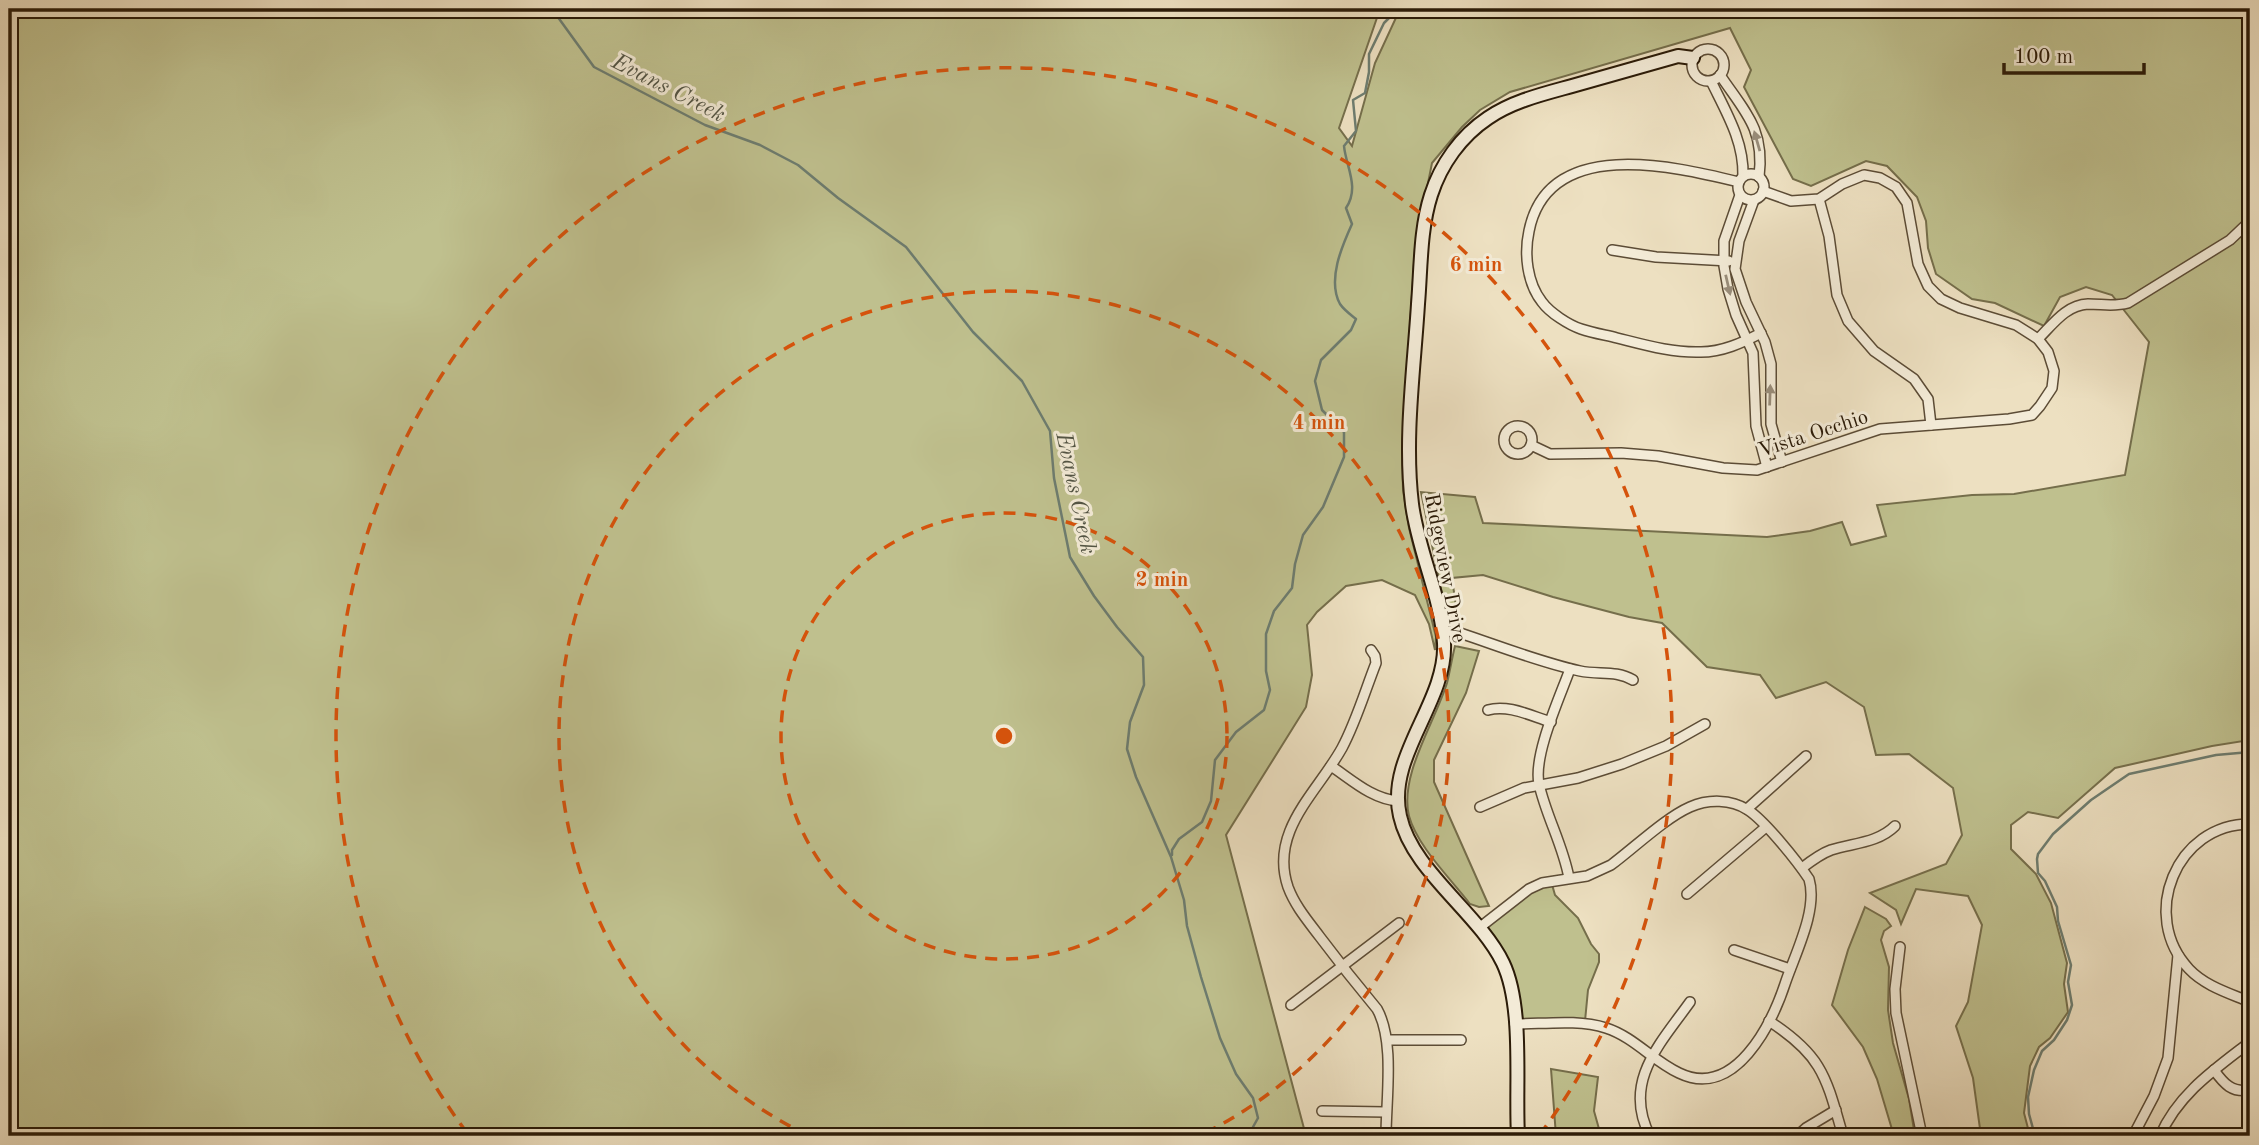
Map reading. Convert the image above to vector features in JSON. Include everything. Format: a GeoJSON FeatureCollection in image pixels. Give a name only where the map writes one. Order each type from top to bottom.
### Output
{"type":"FeatureCollection","features":[{"type":"Feature","properties":{"kind":"street"},"geometry":{"type":"LineString","coordinates":[[1711,81],[1720,75],[1724,64],[1716,51],[1700,50],[1693,58],[1692,68],[1697,77],[1711,81],[1739,138],[1743,153],[1741,179],[1738,189],[1740,195],[1746,200],[1758,198],[1763,191],[1763,183],[1759,177],[1749,174],[1741,179],[1660,166],[1616,165],[1582,169],[1563,178],[1543,198],[1531,218],[1525,246],[1530,277],[1542,302],[1579,329],[1667,350],[1702,352],[1732,347],[1761,333]]}},
{"type":"Feature","properties":{"kind":"street","name":"Ridgeview Drive"},"geometry":{"type":"LineString","coordinates":[[1518,1136],[1513,994],[1506,971],[1498,954],[1479,928],[1412,846],[1401,821],[1398,801],[1404,765],[1441,667],[1444,650],[1442,631],[1414,517],[1410,463],[1410,414],[1428,205],[1448,158],[1462,141],[1489,117],[1530,98],[1678,56],[1693,58]]}},
{"type":"Feature","properties":{"kind":"street"},"geometry":{"type":"LineString","coordinates":[[1720,75],[1758,137],[1762,156],[1759,177]]}},
{"type":"Feature","properties":{"kind":"street"},"geometry":{"type":"LineString","coordinates":[[1728,116],[1742,107]]}},
{"type":"Feature","properties":{"kind":"street"},"geometry":{"type":"LineString","coordinates":[[1763,191],[1791,201],[1819,199],[1842,184],[1864,175],[1880,178],[1896,187],[1907,204],[1917,264],[1928,286],[1941,299],[2016,325],[2038,339],[2071,308],[2086,304],[2113,307],[2127,303],[2230,240],[2250,221]]}},
{"type":"Feature","properties":{"kind":"street"},"geometry":{"type":"LineString","coordinates":[[1740,195],[1724,241],[1724,261],[1728,289],[1736,315],[1753,353],[1756,426],[1767,467]]}},
{"type":"Feature","properties":{"kind":"street"},"geometry":{"type":"LineString","coordinates":[[1819,199],[1829,236],[1837,295],[1848,321],[1874,351],[1914,379],[1928,399],[1931,425]]}},
{"type":"Feature","properties":{"kind":"street"},"geometry":{"type":"LineString","coordinates":[[1754,200],[1740,241],[1735,269],[1771,365],[1769,408],[1782,462]]}},
{"type":"Feature","properties":{"kind":"street"},"geometry":{"type":"LineString","coordinates":[[1612,250],[1656,257],[1736,261]]}},
{"type":"Feature","properties":{"kind":"street","name":"Vista Occhio"},"geometry":{"type":"LineString","coordinates":[[1531,445],[1550,454],[1621,453],[1658,456],[1723,468],[1757,470],[1880,429],[2032,415],[2052,388],[2054,372],[2048,352],[2038,339]]}},
{"type":"Feature","properties":{"kind":"street"},"geometry":{"type":"LineString","coordinates":[[1442,631],[1460,633],[1570,668],[1592,673],[1621,674],[1633,680]]}},
{"type":"Feature","properties":{"kind":"street"},"geometry":{"type":"LineString","coordinates":[[1371,650],[1376,656],[1376,663],[1346,739],[1295,818],[1284,845],[1283,860],[1286,881],[1294,900],[1384,1022],[1387,1040],[1386,1136]]}},
{"type":"Feature","properties":{"kind":"street"},"geometry":{"type":"LineString","coordinates":[[1569,878],[1563,850],[1539,785],[1539,760],[1570,668]]}},
{"type":"Feature","properties":{"kind":"street"},"geometry":{"type":"LineString","coordinates":[[1488,710],[1510,709],[1551,722]]}},
{"type":"Feature","properties":{"kind":"street"},"geometry":{"type":"LineString","coordinates":[[1479,807],[1509,793],[1593,774],[1630,761],[1666,746],[1705,724]]}},
{"type":"Feature","properties":{"kind":"street"},"geometry":{"type":"LineString","coordinates":[[1747,809],[1807,756]]}},
{"type":"Feature","properties":{"kind":"street"},"geometry":{"type":"LineString","coordinates":[[1331,766],[1374,795],[1398,801]]}},
{"type":"Feature","properties":{"kind":"street"},"geometry":{"type":"LineString","coordinates":[[1479,928],[1529,889],[1542,883],[1587,876],[1611,865],[1689,807],[1712,801],[1747,809],[1802,868],[1812,887],[1811,906],[1777,1006],[1748,1055],[1730,1070],[1719,1075],[1697,1078],[1686,1076],[1621,1035],[1596,1025],[1515,1024]]}},
{"type":"Feature","properties":{"kind":"street"},"geometry":{"type":"LineString","coordinates":[[2250,824],[2224,828],[2203,838],[2190,850],[2174,873],[2167,890],[2166,915],[2171,940],[2178,955],[2199,978],[2250,1002]]}},
{"type":"Feature","properties":{"kind":"street"},"geometry":{"type":"LineString","coordinates":[[1802,868],[1828,850],[1875,839],[1895,826]]}},
{"type":"Feature","properties":{"kind":"street"},"geometry":{"type":"LineString","coordinates":[[1687,894],[1766,827]]}},
{"type":"Feature","properties":{"kind":"street"},"geometry":{"type":"LineString","coordinates":[[1291,1005],[1399,923]]}},
{"type":"Feature","properties":{"kind":"street"},"geometry":{"type":"LineString","coordinates":[[1900,947],[1895,989],[1896,1013],[1922,1136]]}},
{"type":"Feature","properties":{"kind":"street"},"geometry":{"type":"LineString","coordinates":[[1734,950],[1790,969]]}},
{"type":"Feature","properties":{"kind":"street"},"geometry":{"type":"LineString","coordinates":[[2133,1136],[2154,1096],[2168,1058],[2178,955]]}},
{"type":"Feature","properties":{"kind":"street"},"geometry":{"type":"LineString","coordinates":[[1650,1136],[1641,1115],[1642,1077],[1653,1055],[1690,1002]]}},
{"type":"Feature","properties":{"kind":"street"},"geometry":{"type":"LineString","coordinates":[[1769,1021],[1791,1035],[1812,1056],[1827,1082],[1843,1136]]}},
{"type":"Feature","properties":{"kind":"street"},"geometry":{"type":"LineString","coordinates":[[1387,1040],[1461,1040]]}},
{"type":"Feature","properties":{"kind":"street"},"geometry":{"type":"LineString","coordinates":[[2160,1136],[2185,1097],[2250,1042]]}},
{"type":"Feature","properties":{"kind":"street"},"geometry":{"type":"LineString","coordinates":[[2214,1070],[2228,1087],[2250,1090]]}},
{"type":"Feature","properties":{"kind":"street"},"geometry":{"type":"LineString","coordinates":[[1797,1136],[1836,1110]]}},
{"type":"Feature","properties":{"kind":"street"},"geometry":{"type":"LineString","coordinates":[[1322,1111],[1386,1112]]}},
{"type":"Feature","properties":{"kind":"green space"},"geometry":{"type":"Polygon","coordinates":[[[9,9],[1380,9],[1339,128],[1352,146],[1375,63],[1400,9],[2250,9],[2250,740],[2115,768],[2058,818],[2028,812],[2011,825],[2011,849],[2036,874],[2051,903],[2067,963],[2064,984],[2068,1012],[2050,1038],[2039,1047],[2030,1066],[2024,1113],[2030,1136],[1981,1136],[1973,1078],[1956,1026],[1968,1002],[1982,925],[1968,896],[1916,889],[1901,924],[1896,910],[1870,893],[1946,864],[1962,835],[1953,788],[1909,754],[1876,755],[1864,707],[1826,682],[1776,698],[1760,675],[1707,667],[1662,623],[1553,597],[1483,575],[1452,578],[1457,614],[1445,608],[1421,492],[1475,497],[1483,523],[1767,537],[1810,531],[1842,522],[1851,545],[1886,536],[1877,505],[1972,495],[2014,494],[2125,475],[2149,342],[2112,295],[2086,287],[2060,297],[2044,326],[1995,303],[1972,299],[1936,274],[1928,248],[1926,221],[1917,197],[1887,166],[1866,161],[1811,186],[1793,179],[1744,87],[1751,70],[1730,28],[1510,92],[1480,110],[1432,163],[1415,248],[1402,448],[1403,490],[1409,528],[1436,637],[1435,650],[1429,624],[1415,595],[1382,580],[1346,586],[1317,612],[1307,625],[1312,675],[1306,707],[1226,835],[1306,1136],[1289,1136],[1281,1130],[1275,1136],[9,1136],[9,9]]]}},
{"type":"Feature","properties":{"kind":"green space"},"geometry":{"type":"Polygon","coordinates":[[[1455,646],[1479,651],[1466,693],[1434,760],[1434,782],[1489,906],[1470,904],[1419,839],[1409,816],[1407,800],[1413,766],[1442,698],[1455,646]]]}},
{"type":"Feature","properties":{"kind":"green space"},"geometry":{"type":"Polygon","coordinates":[[[1551,881],[1555,895],[1578,918],[1599,954],[1599,962],[1588,990],[1585,1021],[1515,1024],[1513,994],[1479,928],[1519,896],[1551,881]]]}},
{"type":"Feature","properties":{"kind":"green space"},"geometry":{"type":"Polygon","coordinates":[[[1865,907],[1886,919],[1891,926],[1884,931],[1881,940],[1889,967],[1888,1010],[1915,1136],[1894,1136],[1877,1079],[1863,1047],[1832,1005],[1848,950],[1865,907]]]}},
{"type":"Feature","properties":{"kind":"green space"},"geometry":{"type":"Polygon","coordinates":[[[1551,1069],[1598,1077],[1594,1111],[1601,1136],[1556,1136],[1551,1069]]]}},
{"type":"Feature","properties":{"kind":"waterway","name":"Evans Creek"},"geometry":{"type":"LineString","coordinates":[[552,9],[594,67],[705,125],[760,145],[798,165],[906,247],[973,332],[1022,381],[1050,431],[1054,478],[1070,557],[1094,596],[1143,657],[1144,685],[1130,722],[1127,749],[1136,777],[1171,857],[1184,900],[1187,926],[1220,1038],[1236,1074],[1253,1098],[1258,1118],[1248,1136]]}},
{"type":"Feature","properties":{"kind":"waterway"},"geometry":{"type":"LineString","coordinates":[[1172,855],[1179,839],[1202,822],[1211,801],[1215,760],[1236,732],[1264,710],[1270,690],[1266,671],[1266,634],[1274,611],[1292,588],[1303,535],[1323,507],[1344,457],[1344,432],[1322,410],[1315,381],[1321,360],[1351,330],[1356,319],[1340,304],[1335,284],[1337,263],[1352,224],[1346,208],[1352,185],[1344,146],[1356,131],[1353,100],[1365,93],[1369,54],[1384,23],[1398,9]]}},
{"type":"Feature","properties":{"kind":"waterway"},"geometry":{"type":"LineString","coordinates":[[2035,1136],[2028,1097],[2034,1070],[2042,1051],[2054,1040],[2067,1020],[2072,1005],[2068,982],[2071,965],[2058,921],[2057,907],[2045,881],[2038,873],[2038,854],[2053,834],[2091,800],[2129,774],[2216,755],[2250,752]]}}]}
